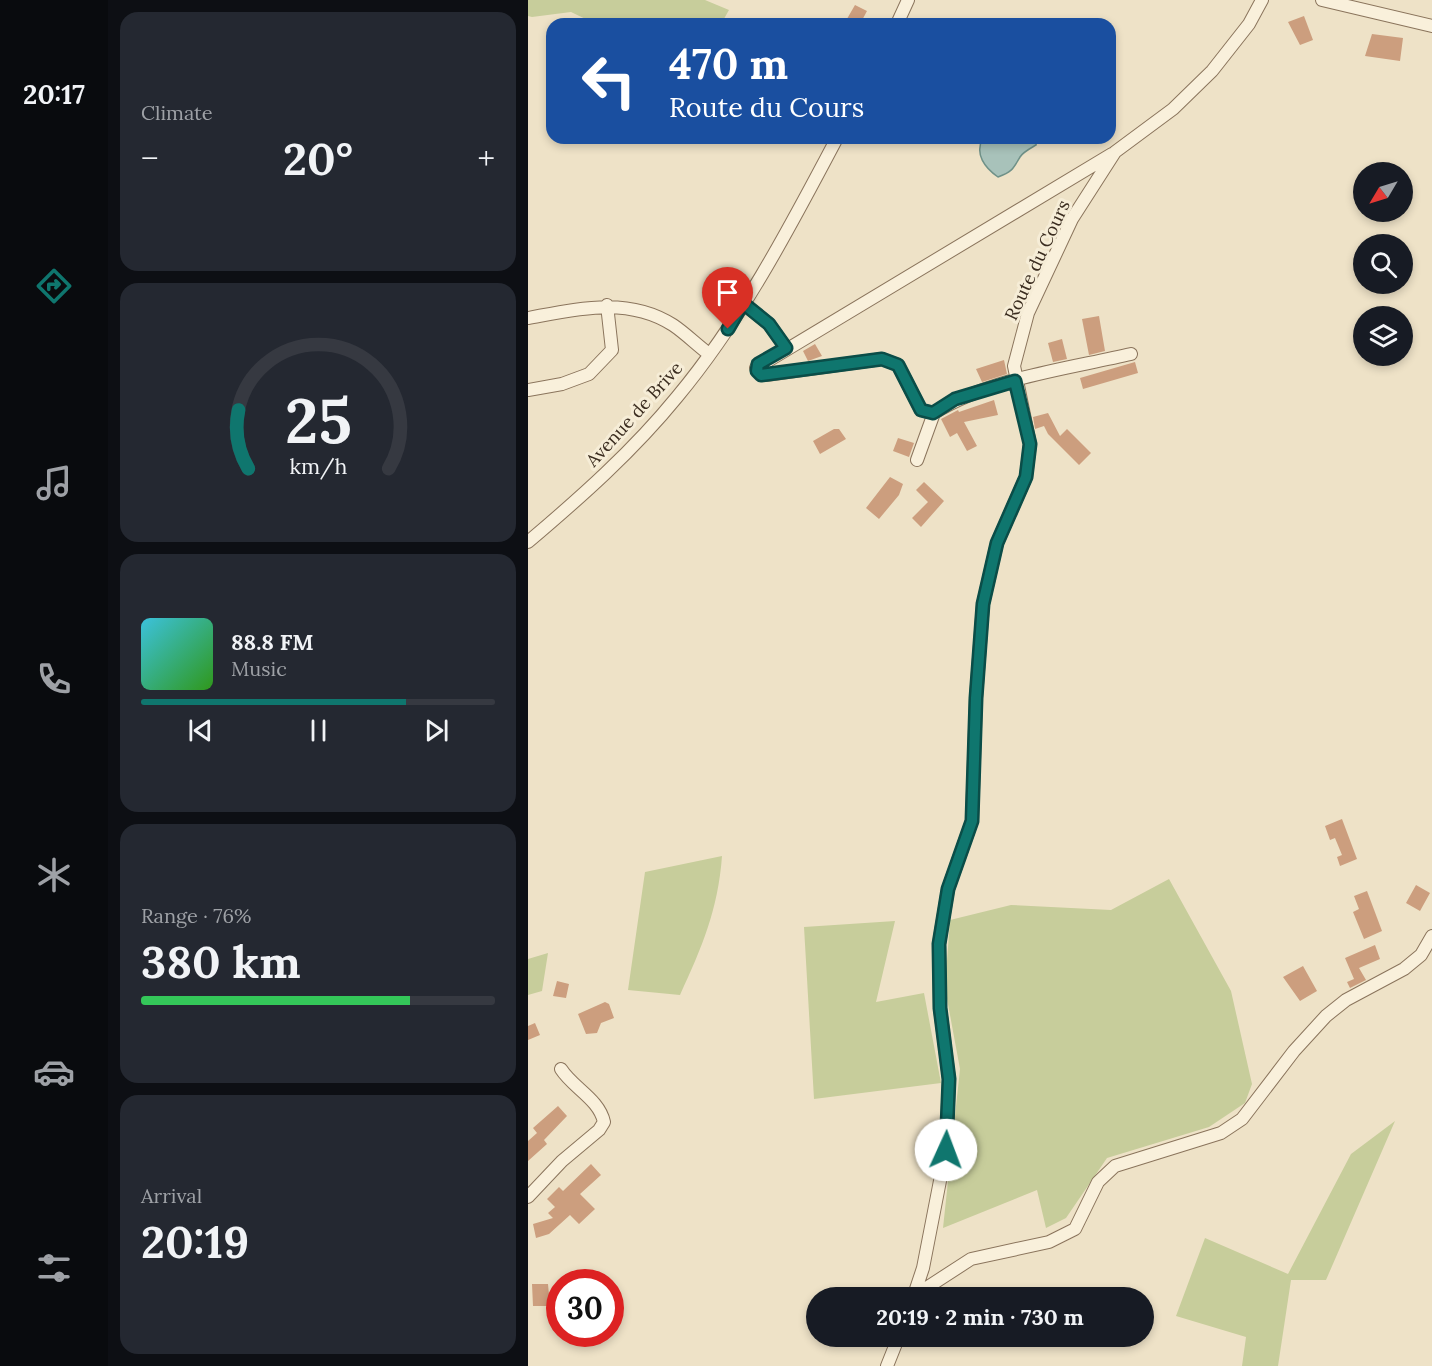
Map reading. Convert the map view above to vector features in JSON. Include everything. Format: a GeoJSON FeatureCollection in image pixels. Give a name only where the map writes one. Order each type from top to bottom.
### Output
{"type":"FeatureCollection","features":[{"type":"Feature","properties":{"kind":"street"},"geometry":{"type":"LineString","coordinates":[[900,18],[908,0]]}},
{"type":"Feature","properties":{"kind":"street","name":"Route du Cours"},"geometry":{"type":"LineString","coordinates":[[933,413],[921,410],[898,365],[882,359],[766,375],[757,371],[758,364],[1115,152],[1173,109],[1212,72],[1249,24],[1262,0]]}},
{"type":"Feature","properties":{"kind":"street"},"geometry":{"type":"LineString","coordinates":[[1322,0],[1432,26]]}},
{"type":"Feature","properties":{"kind":"street","name":"Avenue de Brive"},"geometry":{"type":"LineString","coordinates":[[528,542],[617,463],[678,396],[743,303],[834,144]]}},
{"type":"Feature","properties":{"kind":"street","name":"Route du Cours"},"geometry":{"type":"LineString","coordinates":[[916,1287],[923,1268],[946,1150],[949,1079],[940,1008],[939,944],[948,889],[972,821],[976,698],[982,616],[997,543],[1026,477],[1030,444],[1015,381],[1014,366],[1028,313],[1072,219],[1115,152]]}},
{"type":"Feature","properties":{"kind":"street"},"geometry":{"type":"LineString","coordinates":[[743,303],[769,324],[786,348]]}},
{"type":"Feature","properties":{"kind":"street"},"geometry":{"type":"LineString","coordinates":[[528,390],[562,384],[589,374],[612,350],[607,305]]}},
{"type":"Feature","properties":{"kind":"street"},"geometry":{"type":"LineString","coordinates":[[528,318],[607,305],[644,311],[672,325],[709,354]]}},
{"type":"Feature","properties":{"kind":"street"},"geometry":{"type":"LineString","coordinates":[[917,460],[933,413],[955,399],[1015,381],[1131,354]]}},
{"type":"Feature","properties":{"kind":"street"},"geometry":{"type":"LineString","coordinates":[[928,1287],[971,1259],[1049,1242],[1075,1229],[1087,1210],[1098,1182],[1115,1166],[1221,1133],[1242,1119],[1294,1051],[1326,1016],[1347,1000],[1404,969],[1421,955],[1432,936]]}},
{"type":"Feature","properties":{"kind":"street"},"geometry":{"type":"LineString","coordinates":[[528,1197],[599,1130],[604,1122],[596,1104],[569,1082],[561,1069]]}},
{"type":"Feature","properties":{"kind":"street"},"geometry":{"type":"LineString","coordinates":[[887,1366],[895,1347]]}},
{"type":"Feature","properties":{"kind":"green space"},"geometry":{"type":"Polygon","coordinates":[[[528,0],[705,0],[729,10],[724,18],[584,18],[571,12],[528,16],[528,0]]]}},
{"type":"Feature","properties":{"kind":"green space"},"geometry":{"type":"Polygon","coordinates":[[[722,856],[717,894],[708,928],[680,995],[628,990],[645,872],[722,856]]]}},
{"type":"Feature","properties":{"kind":"green space"},"geometry":{"type":"Polygon","coordinates":[[[1169,879],[1231,991],[1252,1084],[1245,1103],[1209,1127],[1107,1158],[1066,1218],[1046,1228],[1037,1190],[943,1228],[960,1069],[945,988],[950,920],[1011,905],[1111,910],[1169,879]]]}},
{"type":"Feature","properties":{"kind":"green space"},"geometry":{"type":"Polygon","coordinates":[[[895,921],[876,1002],[924,993],[941,1083],[814,1099],[804,927],[895,921]]]}},
{"type":"Feature","properties":{"kind":"green space"},"geometry":{"type":"Polygon","coordinates":[[[548,953],[542,991],[528,995],[528,959],[548,953]]]}},
{"type":"Feature","properties":{"kind":"green space"},"geometry":{"type":"Polygon","coordinates":[[[1395,1121],[1326,1280],[1291,1280],[1278,1366],[1242,1366],[1246,1337],[1176,1316],[1205,1238],[1288,1274],[1351,1154],[1395,1121]]]}},
{"type":"Feature","properties":{"kind":"water"},"geometry":{"type":"Polygon","coordinates":[[[981,144],[1036,144],[1021,155],[1012,170],[998,177],[982,160],[981,144]]]}},
{"type":"Feature","properties":{"kind":"building"},"geometry":{"type":"Polygon","coordinates":[[[855,5],[867,11],[863,18],[847,18],[855,5]]]}},
{"type":"Feature","properties":{"kind":"building"},"geometry":{"type":"Polygon","coordinates":[[[1304,16],[1313,40],[1300,45],[1288,22],[1304,16]]]}},
{"type":"Feature","properties":{"kind":"building"},"geometry":{"type":"Polygon","coordinates":[[[1372,34],[1403,38],[1400,61],[1365,56],[1372,34]]]}},
{"type":"Feature","properties":{"kind":"building"},"geometry":{"type":"Polygon","coordinates":[[[1099,316],[1105,351],[1089,355],[1082,319],[1099,316]]]}},
{"type":"Feature","properties":{"kind":"building"},"geometry":{"type":"Polygon","coordinates":[[[1062,339],[1067,359],[1053,362],[1048,343],[1062,339]]]}},
{"type":"Feature","properties":{"kind":"building"},"geometry":{"type":"Polygon","coordinates":[[[815,344],[822,356],[808,361],[803,351],[815,344]]]}},
{"type":"Feature","properties":{"kind":"building"},"geometry":{"type":"Polygon","coordinates":[[[1004,360],[1007,374],[982,382],[976,369],[1004,360]]]}},
{"type":"Feature","properties":{"kind":"building"},"geometry":{"type":"Polygon","coordinates":[[[1135,362],[1138,373],[1083,389],[1080,378],[1135,362]]]}},
{"type":"Feature","properties":{"kind":"building"},"geometry":{"type":"Polygon","coordinates":[[[994,400],[998,415],[964,422],[977,446],[967,451],[957,433],[950,437],[941,419],[958,410],[959,412],[994,400]]]}},
{"type":"Feature","properties":{"kind":"building"},"geometry":{"type":"Polygon","coordinates":[[[1048,413],[1060,436],[1067,429],[1091,453],[1079,465],[1048,434],[1044,426],[1035,429],[1033,417],[1048,413]]]}},
{"type":"Feature","properties":{"kind":"building"},"geometry":{"type":"Polygon","coordinates":[[[834,429],[839,429],[846,439],[820,454],[813,441],[834,429]]]}},
{"type":"Feature","properties":{"kind":"building"},"geometry":{"type":"Polygon","coordinates":[[[898,438],[914,443],[909,457],[893,451],[898,438]]]}},
{"type":"Feature","properties":{"kind":"building"},"geometry":{"type":"Polygon","coordinates":[[[890,477],[903,484],[899,495],[879,519],[866,508],[890,477]]]}},
{"type":"Feature","properties":{"kind":"building"},"geometry":{"type":"Polygon","coordinates":[[[924,482],[944,501],[921,527],[912,518],[928,502],[916,490],[924,482]]]}},
{"type":"Feature","properties":{"kind":"building"},"geometry":{"type":"Polygon","coordinates":[[[1342,819],[1357,859],[1340,866],[1337,857],[1342,855],[1335,838],[1330,840],[1325,826],[1342,819]]]}},
{"type":"Feature","properties":{"kind":"building"},"geometry":{"type":"Polygon","coordinates":[[[1416,885],[1430,893],[1420,911],[1406,903],[1416,885]]]}},
{"type":"Feature","properties":{"kind":"building"},"geometry":{"type":"Polygon","coordinates":[[[1367,891],[1382,931],[1364,939],[1353,912],[1359,909],[1354,896],[1367,891]]]}},
{"type":"Feature","properties":{"kind":"building"},"geometry":{"type":"Polygon","coordinates":[[[1375,945],[1380,959],[1359,968],[1366,980],[1350,988],[1347,982],[1354,979],[1345,958],[1375,945]]]}},
{"type":"Feature","properties":{"kind":"building"},"geometry":{"type":"Polygon","coordinates":[[[1303,966],[1317,991],[1300,1001],[1283,977],[1303,966]]]}},
{"type":"Feature","properties":{"kind":"building"},"geometry":{"type":"Polygon","coordinates":[[[557,981],[569,984],[566,998],[553,996],[557,981]]]}},
{"type":"Feature","properties":{"kind":"building"},"geometry":{"type":"Polygon","coordinates":[[[605,1002],[609,1004],[614,1018],[601,1023],[597,1033],[586,1034],[578,1014],[605,1002]]]}},
{"type":"Feature","properties":{"kind":"building"},"geometry":{"type":"Polygon","coordinates":[[[535,1023],[540,1035],[528,1040],[528,1026],[535,1023]]]}},
{"type":"Feature","properties":{"kind":"building"},"geometry":{"type":"Polygon","coordinates":[[[558,1106],[567,1116],[544,1140],[547,1144],[528,1161],[528,1141],[537,1133],[533,1128],[558,1106]]]}},
{"type":"Feature","properties":{"kind":"building"},"geometry":{"type":"Polygon","coordinates":[[[591,1164],[601,1175],[580,1194],[595,1209],[579,1224],[570,1215],[549,1234],[536,1238],[533,1224],[553,1218],[548,1213],[555,1207],[547,1199],[559,1187],[563,1191],[591,1164]]]}},
{"type":"Feature","properties":{"kind":"building"},"geometry":{"type":"Polygon","coordinates":[[[532,1284],[546,1284],[546,1306],[533,1306],[532,1284]]]}},
{"type":"Feature","properties":{"kind":"route"},"geometry":{"type":"LineString","coordinates":[[728,329],[743,303],[769,324],[786,348],[758,364],[756,368],[761,375],[882,359],[898,365],[921,410],[933,413],[955,399],[1015,381],[1030,444],[1026,477],[997,543],[983,604],[976,698],[972,821],[948,889],[939,944],[940,1008],[949,1079],[946,1150]]}}]}
